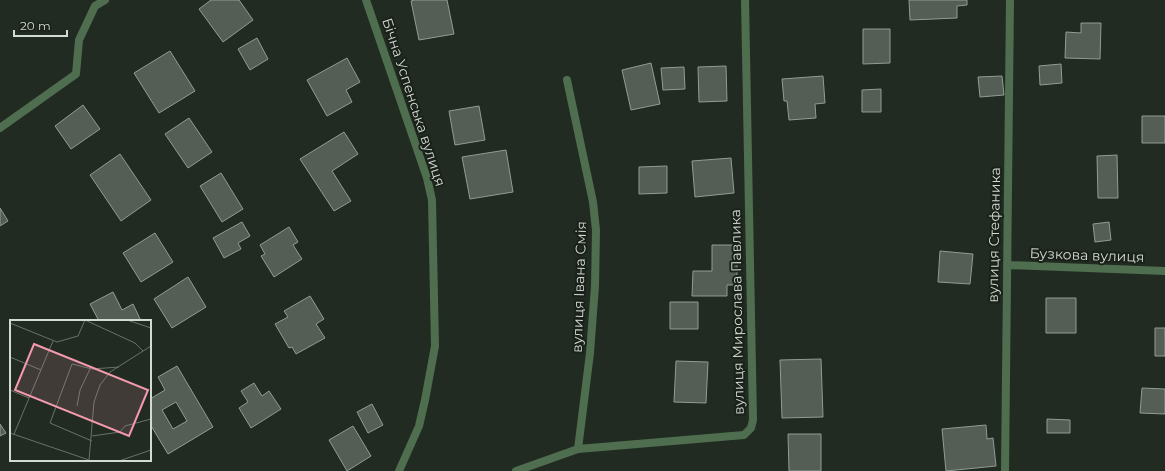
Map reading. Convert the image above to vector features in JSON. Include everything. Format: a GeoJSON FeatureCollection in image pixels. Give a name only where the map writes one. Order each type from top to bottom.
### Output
{"type":"FeatureCollection","features":[{"type":"Feature","properties":{"kind":"street"},"geometry":{"type":"LineString","coordinates":[[0,128],[76,74],[79,40],[95,6],[105,0]]}},
{"type":"Feature","properties":{"kind":"street","name":"Бічна Успенська вулиця"},"geometry":{"type":"LineString","coordinates":[[366,0],[427,178],[432,200],[435,346],[419,426],[399,471]]}},
{"type":"Feature","properties":{"kind":"street","name":"вулиця Мирослава Павлика"},"geometry":{"type":"LineString","coordinates":[[516,471],[578,449],[744,435],[751,428],[752,412],[745,0]]}},
{"type":"Feature","properties":{"kind":"street","name":"вулиця Стефаника"},"geometry":{"type":"LineString","coordinates":[[1005,471],[1010,0]]}},
{"type":"Feature","properties":{"kind":"street","name":"вулиця Івана Смія"},"geometry":{"type":"LineString","coordinates":[[567,80],[593,202],[596,230],[595,286],[590,353],[578,449]]}},
{"type":"Feature","properties":{"kind":"street","name":"Бузкова вулиця"},"geometry":{"type":"LineString","coordinates":[[1007,265],[1165,271]]}},
{"type":"Feature","properties":{"kind":"building"},"geometry":{"type":"Polygon","coordinates":[[[211,0],[239,0],[253,20],[223,42],[199,9],[211,0]]]}},
{"type":"Feature","properties":{"kind":"building"},"geometry":{"type":"Polygon","coordinates":[[[447,0],[454,34],[419,40],[411,1],[447,0]]]}},
{"type":"Feature","properties":{"kind":"building"},"geometry":{"type":"Polygon","coordinates":[[[909,0],[967,0],[967,5],[957,6],[957,18],[910,20],[909,0]]]}},
{"type":"Feature","properties":{"kind":"building"},"geometry":{"type":"Polygon","coordinates":[[[1081,23],[1101,23],[1100,59],[1065,58],[1066,32],[1081,33],[1081,23]]]}},
{"type":"Feature","properties":{"kind":"building"},"geometry":{"type":"Polygon","coordinates":[[[863,29],[890,29],[890,63],[863,64],[863,29]]]}},
{"type":"Feature","properties":{"kind":"building"},"geometry":{"type":"Polygon","coordinates":[[[257,38],[268,59],[250,70],[238,49],[257,38]]]}},
{"type":"Feature","properties":{"kind":"building"},"geometry":{"type":"Polygon","coordinates":[[[170,51],[195,91],[159,113],[134,73],[170,51]]]}},
{"type":"Feature","properties":{"kind":"building"},"geometry":{"type":"Polygon","coordinates":[[[347,58],[360,82],[346,90],[352,102],[327,116],[307,80],[347,58]]]}},
{"type":"Feature","properties":{"kind":"building"},"geometry":{"type":"Polygon","coordinates":[[[651,63],[660,104],[631,110],[622,70],[651,63]]]}},
{"type":"Feature","properties":{"kind":"building"},"geometry":{"type":"Polygon","coordinates":[[[1061,64],[1062,83],[1040,85],[1039,66],[1061,64]]]}},
{"type":"Feature","properties":{"kind":"building"},"geometry":{"type":"Polygon","coordinates":[[[726,66],[727,101],[699,102],[698,67],[726,66]]]}},
{"type":"Feature","properties":{"kind":"building"},"geometry":{"type":"Polygon","coordinates":[[[684,67],[685,89],[663,90],[661,68],[684,67]]]}},
{"type":"Feature","properties":{"kind":"building"},"geometry":{"type":"Polygon","coordinates":[[[823,76],[825,103],[815,104],[816,118],[789,120],[787,101],[784,101],[782,79],[823,76]]]}},
{"type":"Feature","properties":{"kind":"building"},"geometry":{"type":"Polygon","coordinates":[[[1002,76],[1004,95],[980,97],[978,77],[1002,76]]]}},
{"type":"Feature","properties":{"kind":"building"},"geometry":{"type":"Polygon","coordinates":[[[881,89],[881,112],[862,112],[862,90],[881,89]]]}},
{"type":"Feature","properties":{"kind":"building"},"geometry":{"type":"Polygon","coordinates":[[[83,105],[100,129],[71,149],[55,126],[83,105]]]}},
{"type":"Feature","properties":{"kind":"building"},"geometry":{"type":"Polygon","coordinates":[[[479,106],[485,140],[455,145],[449,111],[479,106]]]}},
{"type":"Feature","properties":{"kind":"building"},"geometry":{"type":"Polygon","coordinates":[[[1142,116],[1165,116],[1165,143],[1142,143],[1142,116]]]}},
{"type":"Feature","properties":{"kind":"building"},"geometry":{"type":"Polygon","coordinates":[[[189,118],[212,152],[188,168],[165,134],[189,118]]]}},
{"type":"Feature","properties":{"kind":"building"},"geometry":{"type":"Polygon","coordinates":[[[344,132],[358,154],[332,171],[351,201],[334,211],[300,159],[344,132]]]}},
{"type":"Feature","properties":{"kind":"building"},"geometry":{"type":"Polygon","coordinates":[[[506,150],[513,192],[470,199],[462,157],[506,150]]]}},
{"type":"Feature","properties":{"kind":"building"},"geometry":{"type":"Polygon","coordinates":[[[120,154],[151,200],[121,221],[90,175],[120,154]]]}},
{"type":"Feature","properties":{"kind":"building"},"geometry":{"type":"Polygon","coordinates":[[[1117,155],[1118,198],[1098,198],[1097,156],[1117,155]]]}},
{"type":"Feature","properties":{"kind":"building"},"geometry":{"type":"Polygon","coordinates":[[[731,158],[734,193],[695,197],[692,161],[731,158]]]}},
{"type":"Feature","properties":{"kind":"building"},"geometry":{"type":"Polygon","coordinates":[[[667,166],[667,193],[639,194],[639,167],[667,166]]]}},
{"type":"Feature","properties":{"kind":"building"},"geometry":{"type":"Polygon","coordinates":[[[221,173],[243,209],[222,222],[200,186],[221,173]]]}},
{"type":"Feature","properties":{"kind":"building"},"geometry":{"type":"Polygon","coordinates":[[[0,208],[8,221],[0,226],[0,208]]]}},
{"type":"Feature","properties":{"kind":"building"},"geometry":{"type":"Polygon","coordinates":[[[242,222],[250,236],[238,243],[241,249],[224,258],[213,238],[242,222]]]}},
{"type":"Feature","properties":{"kind":"building"},"geometry":{"type":"Polygon","coordinates":[[[1109,222],[1111,240],[1095,242],[1093,224],[1109,222]]]}},
{"type":"Feature","properties":{"kind":"building"},"geometry":{"type":"Polygon","coordinates":[[[289,227],[298,242],[293,245],[302,259],[274,277],[261,256],[265,254],[260,245],[289,227]]]}},
{"type":"Feature","properties":{"kind":"building"},"geometry":{"type":"Polygon","coordinates":[[[155,233],[173,262],[141,282],[123,253],[155,233]]]}},
{"type":"Feature","properties":{"kind":"building"},"geometry":{"type":"Polygon","coordinates":[[[712,245],[737,245],[737,285],[727,285],[727,296],[692,296],[693,271],[712,271],[712,245]]]}},
{"type":"Feature","properties":{"kind":"building"},"geometry":{"type":"Polygon","coordinates":[[[940,251],[973,254],[970,284],[938,282],[940,251]]]}},
{"type":"Feature","properties":{"kind":"building"},"geometry":{"type":"Polygon","coordinates":[[[188,277],[206,307],[172,328],[154,299],[188,277]]]}},
{"type":"Feature","properties":{"kind":"building"},"geometry":{"type":"Polygon","coordinates":[[[113,292],[122,310],[133,304],[141,320],[98,320],[90,304],[113,292]]]}},
{"type":"Feature","properties":{"kind":"building"},"geometry":{"type":"Polygon","coordinates":[[[310,296],[324,319],[316,324],[325,338],[296,354],[292,347],[289,348],[275,324],[288,317],[284,311],[310,296]]]}},
{"type":"Feature","properties":{"kind":"building"},"geometry":{"type":"Polygon","coordinates":[[[1046,298],[1076,298],[1076,333],[1046,333],[1046,298]]]}},
{"type":"Feature","properties":{"kind":"building"},"geometry":{"type":"Polygon","coordinates":[[[670,302],[698,302],[698,329],[670,329],[670,302]]]}},
{"type":"Feature","properties":{"kind":"building"},"geometry":{"type":"Polygon","coordinates":[[[1155,328],[1165,328],[1165,356],[1155,356],[1155,328]]]}},
{"type":"Feature","properties":{"kind":"building"},"geometry":{"type":"Polygon","coordinates":[[[821,359],[823,417],[782,418],[780,360],[821,359]]]}},
{"type":"Feature","properties":{"kind":"building"},"geometry":{"type":"Polygon","coordinates":[[[676,361],[708,362],[706,403],[674,402],[676,361]]]}},
{"type":"Feature","properties":{"kind":"building"},"geometry":{"type":"Polygon","coordinates":[[[177,366],[213,427],[168,454],[151,426],[151,398],[165,390],[158,377],[177,366]],[[176,402],[162,410],[173,429],[187,421],[176,402]]]}},
{"type":"Feature","properties":{"kind":"building"},"geometry":{"type":"Polygon","coordinates":[[[254,383],[262,396],[269,391],[281,409],[251,428],[239,408],[248,402],[241,391],[254,383]]]}},
{"type":"Feature","properties":{"kind":"building"},"geometry":{"type":"Polygon","coordinates":[[[1142,388],[1165,389],[1165,414],[1140,413],[1142,388]]]}},
{"type":"Feature","properties":{"kind":"building"},"geometry":{"type":"Polygon","coordinates":[[[372,404],[383,425],[368,433],[357,412],[372,404]]]}},
{"type":"Feature","properties":{"kind":"building"},"geometry":{"type":"Polygon","coordinates":[[[1047,419],[1070,420],[1070,433],[1047,433],[1047,419]]]}},
{"type":"Feature","properties":{"kind":"building"},"geometry":{"type":"Polygon","coordinates":[[[0,424],[6,433],[0,436],[0,424]]]}},
{"type":"Feature","properties":{"kind":"building"},"geometry":{"type":"Polygon","coordinates":[[[986,425],[987,439],[993,438],[996,466],[946,471],[942,429],[986,425]]]}},
{"type":"Feature","properties":{"kind":"building"},"geometry":{"type":"Polygon","coordinates":[[[353,426],[371,456],[347,471],[329,440],[353,426]]]}},
{"type":"Feature","properties":{"kind":"building"},"geometry":{"type":"Polygon","coordinates":[[[788,434],[821,434],[821,471],[789,471],[788,434]]]}}]}
